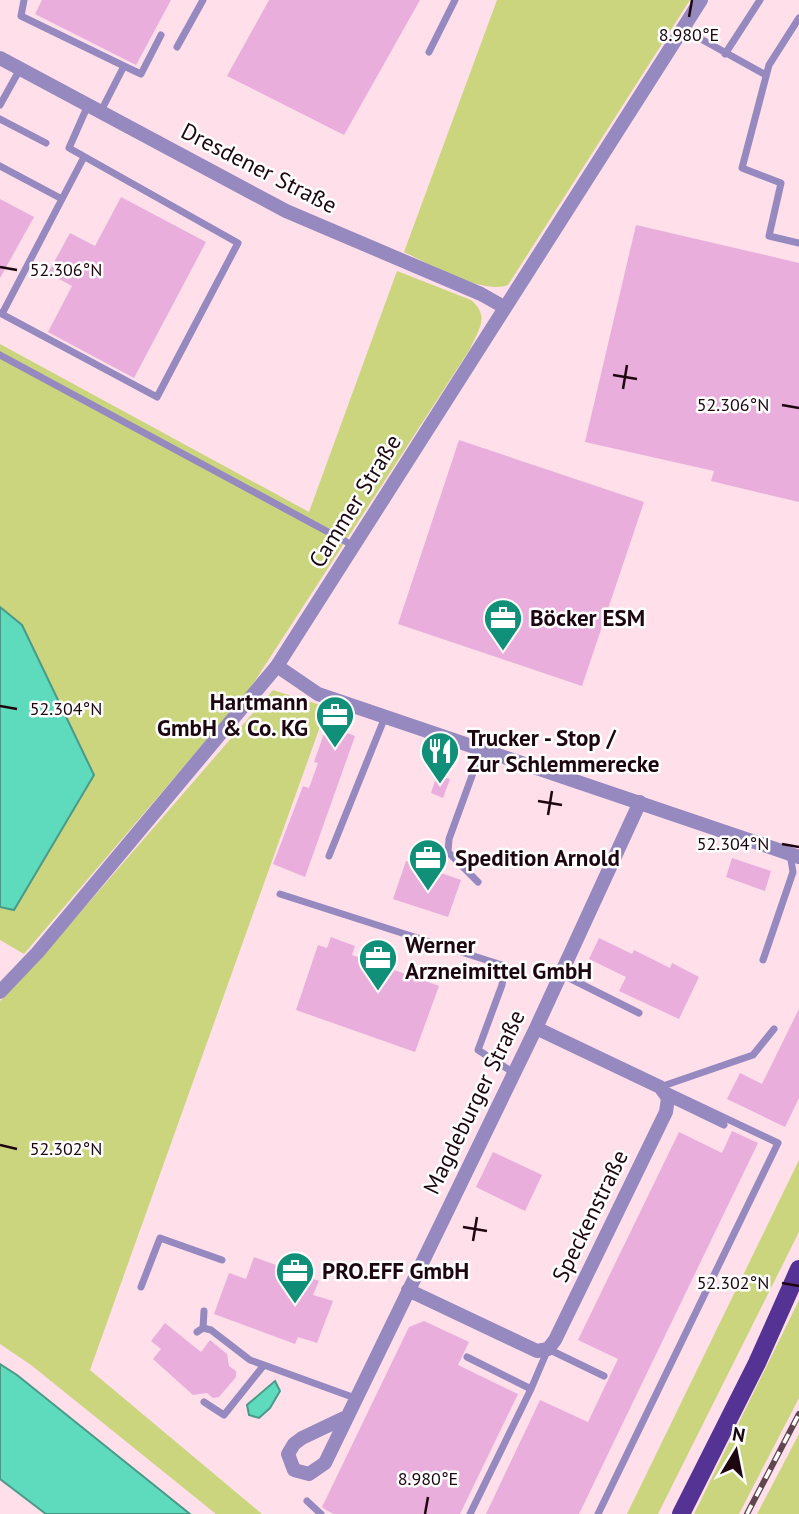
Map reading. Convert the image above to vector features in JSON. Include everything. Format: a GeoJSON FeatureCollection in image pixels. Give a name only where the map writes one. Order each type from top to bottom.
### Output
{"type":"FeatureCollection","features":[{"type":"Feature","properties":{"kind":"main road"},"geometry":{"type":"LineString","coordinates":[[681,1514],[757,1363],[799,1269]]}},
{"type":"Feature","properties":{"kind":"street","name":"Cammer Straße"},"geometry":{"type":"LineString","coordinates":[[0,992],[47,941],[277,666],[701,0]]}},
{"type":"Feature","properties":{"kind":"street","name":"Dresdener Straße"},"geometry":{"type":"LineString","coordinates":[[0,58],[286,211],[481,294],[504,307]]}},
{"type":"Feature","properties":{"kind":"street"},"geometry":{"type":"LineString","coordinates":[[277,666],[318,694],[795,855]]}},
{"type":"Feature","properties":{"kind":"street","name":"Magdeburger Straße"},"geometry":{"type":"LineString","coordinates":[[344,1418],[536,1028],[640,802]]}},
{"type":"Feature","properties":{"kind":"street"},"geometry":{"type":"LineString","coordinates":[[536,1028],[664,1093]]}},
{"type":"Feature","properties":{"kind":"street","name":"Speckenstraße"},"geometry":{"type":"LineString","coordinates":[[548,1349],[555,1340],[666,1112],[664,1093]]}},
{"type":"Feature","properties":{"kind":"street"},"geometry":{"type":"LineString","coordinates":[[408,1290],[537,1351],[548,1349]]}},
{"type":"Feature","properties":{"kind":"lane"},"geometry":{"type":"LineString","coordinates":[[24,0],[21,16],[141,74],[161,35]]}},
{"type":"Feature","properties":{"kind":"lane"},"geometry":{"type":"LineString","coordinates":[[177,47],[203,0]]}},
{"type":"Feature","properties":{"kind":"lane"},"geometry":{"type":"LineString","coordinates":[[429,52],[455,0]]}},
{"type":"Feature","properties":{"kind":"lane"},"geometry":{"type":"LineString","coordinates":[[725,54],[760,0]]}},
{"type":"Feature","properties":{"kind":"lane"},"geometry":{"type":"LineString","coordinates":[[799,18],[766,75],[742,168],[782,183],[769,236],[799,243]]}},
{"type":"Feature","properties":{"kind":"lane"},"geometry":{"type":"LineString","coordinates":[[683,29],[766,75]]}},
{"type":"Feature","properties":{"kind":"lane"},"geometry":{"type":"LineString","coordinates":[[84,157],[1,313],[157,397],[238,243],[69,148],[124,66]]}},
{"type":"Feature","properties":{"kind":"lane"},"geometry":{"type":"LineString","coordinates":[[0,105],[20,69]]}},
{"type":"Feature","properties":{"kind":"lane"},"geometry":{"type":"LineString","coordinates":[[0,119],[46,143]]}},
{"type":"Feature","properties":{"kind":"lane"},"geometry":{"type":"LineString","coordinates":[[0,166],[62,199]]}},
{"type":"Feature","properties":{"kind":"lane"},"geometry":{"type":"LineString","coordinates":[[0,355],[354,546]]}},
{"type":"Feature","properties":{"kind":"lane"},"geometry":{"type":"LineString","coordinates":[[329,856],[385,717]]}},
{"type":"Feature","properties":{"kind":"lane"},"geometry":{"type":"LineString","coordinates":[[478,882],[447,852],[449,839],[481,751]]}},
{"type":"Feature","properties":{"kind":"lane"},"geometry":{"type":"LineString","coordinates":[[763,960],[793,872],[795,855]]}},
{"type":"Feature","properties":{"kind":"lane"},"geometry":{"type":"LineString","coordinates":[[280,894],[505,966],[502,985],[478,1050],[514,1073]]}},
{"type":"Feature","properties":{"kind":"lane"},"geometry":{"type":"LineString","coordinates":[[561,974],[639,1013]]}},
{"type":"Feature","properties":{"kind":"lane"},"geometry":{"type":"LineString","coordinates":[[664,1093],[753,1055],[774,1029]]}},
{"type":"Feature","properties":{"kind":"lane"},"geometry":{"type":"LineString","coordinates":[[664,1093],[724,1125]]}},
{"type":"Feature","properties":{"kind":"lane"},"geometry":{"type":"LineString","coordinates":[[598,1514],[778,1143],[664,1093]]}},
{"type":"Feature","properties":{"kind":"lane"},"geometry":{"type":"LineString","coordinates":[[141,1287],[160,1238],[222,1260]]}},
{"type":"Feature","properties":{"kind":"lane"},"geometry":{"type":"LineString","coordinates":[[204,1311],[200,1330],[211,1330],[250,1360],[355,1398]]}},
{"type":"Feature","properties":{"kind":"lane"},"geometry":{"type":"LineString","coordinates":[[470,1514],[548,1349],[604,1376]]}},
{"type":"Feature","properties":{"kind":"lane"},"geometry":{"type":"LineString","coordinates":[[467,1357],[530,1389]]}},
{"type":"Feature","properties":{"kind":"lane"},"geometry":{"type":"LineString","coordinates":[[204,1402],[224,1415],[264,1365]]}},
{"type":"Feature","properties":{"kind":"lane"},"geometry":{"type":"LineString","coordinates":[[307,1501],[321,1514]]}},
{"type":"Feature","properties":{"kind":"shaded area"},"geometry":{"type":"Polygon","coordinates":[[[497,0],[690,0],[508,285],[497,287],[484,286],[456,277],[404,252],[497,0]]]}},
{"type":"Feature","properties":{"kind":"shaded area"},"geometry":{"type":"Polygon","coordinates":[[[397,271],[471,300],[477,306],[481,323],[470,349],[249,690],[24,954],[0,940],[0,907],[14,910],[23,625],[0,607],[0,344],[309,512],[397,271]]]}},
{"type":"Feature","properties":{"kind":"shaded area"},"geometry":{"type":"Polygon","coordinates":[[[0,607],[22,625],[94,775],[14,910],[0,907],[0,607]]]}},
{"type":"Feature","properties":{"kind":"shaded area"},"geometry":{"type":"Polygon","coordinates":[[[273,690],[327,707],[90,1370],[262,1514],[216,1514],[31,1365],[0,1344],[0,1001],[32,968],[273,690]]]}},
{"type":"Feature","properties":{"kind":"shaded area"},"geometry":{"type":"Polygon","coordinates":[[[799,1160],[799,1232],[658,1514],[627,1514],[799,1160]]]}},
{"type":"Feature","properties":{"kind":"shaded area"},"geometry":{"type":"Polygon","coordinates":[[[799,1300],[799,1398],[739,1514],[694,1514],[799,1300]]]}},
{"type":"Feature","properties":{"kind":"shaded area"},"geometry":{"type":"Polygon","coordinates":[[[0,1364],[190,1514],[46,1514],[0,1479],[0,1364]]]}},
{"type":"Feature","properties":{"kind":"shaded area"},"geometry":{"type":"Polygon","coordinates":[[[275,1381],[280,1391],[270,1408],[259,1418],[249,1415],[247,1405],[275,1381]]]}},
{"type":"Feature","properties":{"kind":"shaded area"},"geometry":{"type":"Polygon","coordinates":[[[799,1434],[799,1514],[757,1514],[799,1434]]]}},
{"type":"Feature","properties":{"kind":"building"},"geometry":{"type":"Polygon","coordinates":[[[42,0],[171,0],[136,65],[35,14],[42,0]]]}},
{"type":"Feature","properties":{"kind":"building"},"geometry":{"type":"Polygon","coordinates":[[[269,0],[420,0],[344,135],[227,76],[269,0]]]}},
{"type":"Feature","properties":{"kind":"building"},"geometry":{"type":"Polygon","coordinates":[[[121,197],[206,242],[134,378],[48,332],[72,286],[48,273],[70,233],[95,246],[121,197]]]}},
{"type":"Feature","properties":{"kind":"building"},"geometry":{"type":"Polygon","coordinates":[[[0,199],[34,217],[0,278],[0,199]]]}},
{"type":"Feature","properties":{"kind":"building"},"geometry":{"type":"Polygon","coordinates":[[[636,225],[799,263],[799,502],[711,481],[714,471],[585,442],[636,225]]]}},
{"type":"Feature","properties":{"kind":"building"},"geometry":{"type":"Polygon","coordinates":[[[459,440],[644,502],[582,686],[398,624],[459,440]]]}},
{"type":"Feature","properties":{"kind":"building"},"geometry":{"type":"Polygon","coordinates":[[[327,725],[355,736],[305,877],[273,864],[303,786],[309,788],[318,763],[314,762],[327,725]]]}},
{"type":"Feature","properties":{"kind":"building"},"geometry":{"type":"Polygon","coordinates":[[[437,775],[450,779],[443,798],[431,793],[437,775]]]}},
{"type":"Feature","properties":{"kind":"building"},"geometry":{"type":"Polygon","coordinates":[[[732,858],[771,871],[765,891],[726,877],[732,858]]]}},
{"type":"Feature","properties":{"kind":"building"},"geometry":{"type":"Polygon","coordinates":[[[406,861],[461,880],[448,917],[393,899],[406,861]]]}},
{"type":"Feature","properties":{"kind":"building"},"geometry":{"type":"Polygon","coordinates":[[[331,937],[355,946],[352,955],[439,986],[415,1052],[296,1010],[318,945],[327,948],[331,937]]]}},
{"type":"Feature","properties":{"kind":"building"},"geometry":{"type":"Polygon","coordinates":[[[599,938],[632,954],[634,950],[670,968],[672,963],[699,977],[679,1019],[619,991],[626,977],[589,959],[599,938]]]}},
{"type":"Feature","properties":{"kind":"building"},"geometry":{"type":"Polygon","coordinates":[[[799,1009],[799,1098],[785,1127],[727,1099],[740,1073],[762,1084],[799,1009]]]}},
{"type":"Feature","properties":{"kind":"building"},"geometry":{"type":"Polygon","coordinates":[[[732,1131],[758,1143],[579,1514],[486,1514],[540,1400],[588,1422],[618,1359],[578,1340],[679,1132],[722,1153],[732,1131]]]}},
{"type":"Feature","properties":{"kind":"building"},"geometry":{"type":"Polygon","coordinates":[[[493,1152],[542,1175],[525,1211],[476,1187],[493,1152]]]}},
{"type":"Feature","properties":{"kind":"building"},"geometry":{"type":"Polygon","coordinates":[[[254,1257],[319,1281],[313,1295],[333,1301],[317,1343],[298,1337],[295,1344],[214,1314],[229,1273],[246,1279],[254,1257]]]}},
{"type":"Feature","properties":{"kind":"building"},"geometry":{"type":"Polygon","coordinates":[[[424,1321],[469,1342],[458,1365],[518,1394],[460,1514],[334,1514],[322,1507],[409,1327],[424,1321]]]}},
{"type":"Feature","properties":{"kind":"building"},"geometry":{"type":"Polygon","coordinates":[[[165,1323],[201,1352],[210,1340],[227,1354],[229,1366],[236,1371],[236,1377],[219,1397],[213,1398],[207,1393],[193,1395],[153,1359],[161,1349],[151,1341],[165,1323]]]}},
{"type":"Feature","properties":{"kind":"railway"},"geometry":{"type":"LineString","coordinates":[[747,1514],[799,1414]]}},
{"type":"Feature","properties":{"kind":"place","name":"Böcker ESM"},"geometry":{"type":"Point","coordinates":[503,652]}},
{"type":"Feature","properties":{"kind":"place","name":"Hartmann GmbH & Co. KG"},"geometry":{"type":"Point","coordinates":[335,749]}},
{"type":"Feature","properties":{"kind":"place","name":"Trucker - Stop / Zur Schlemmerecke"},"geometry":{"type":"Point","coordinates":[440,785]}},
{"type":"Feature","properties":{"kind":"place","name":"Spedition Arnold"},"geometry":{"type":"Point","coordinates":[428,892]}},
{"type":"Feature","properties":{"kind":"place","name":"Werner Arzneimittel GmbH"},"geometry":{"type":"Point","coordinates":[378,992]}},
{"type":"Feature","properties":{"kind":"place","name":"PRO.EFF GmbH"},"geometry":{"type":"Point","coordinates":[295,1305]}}]}
